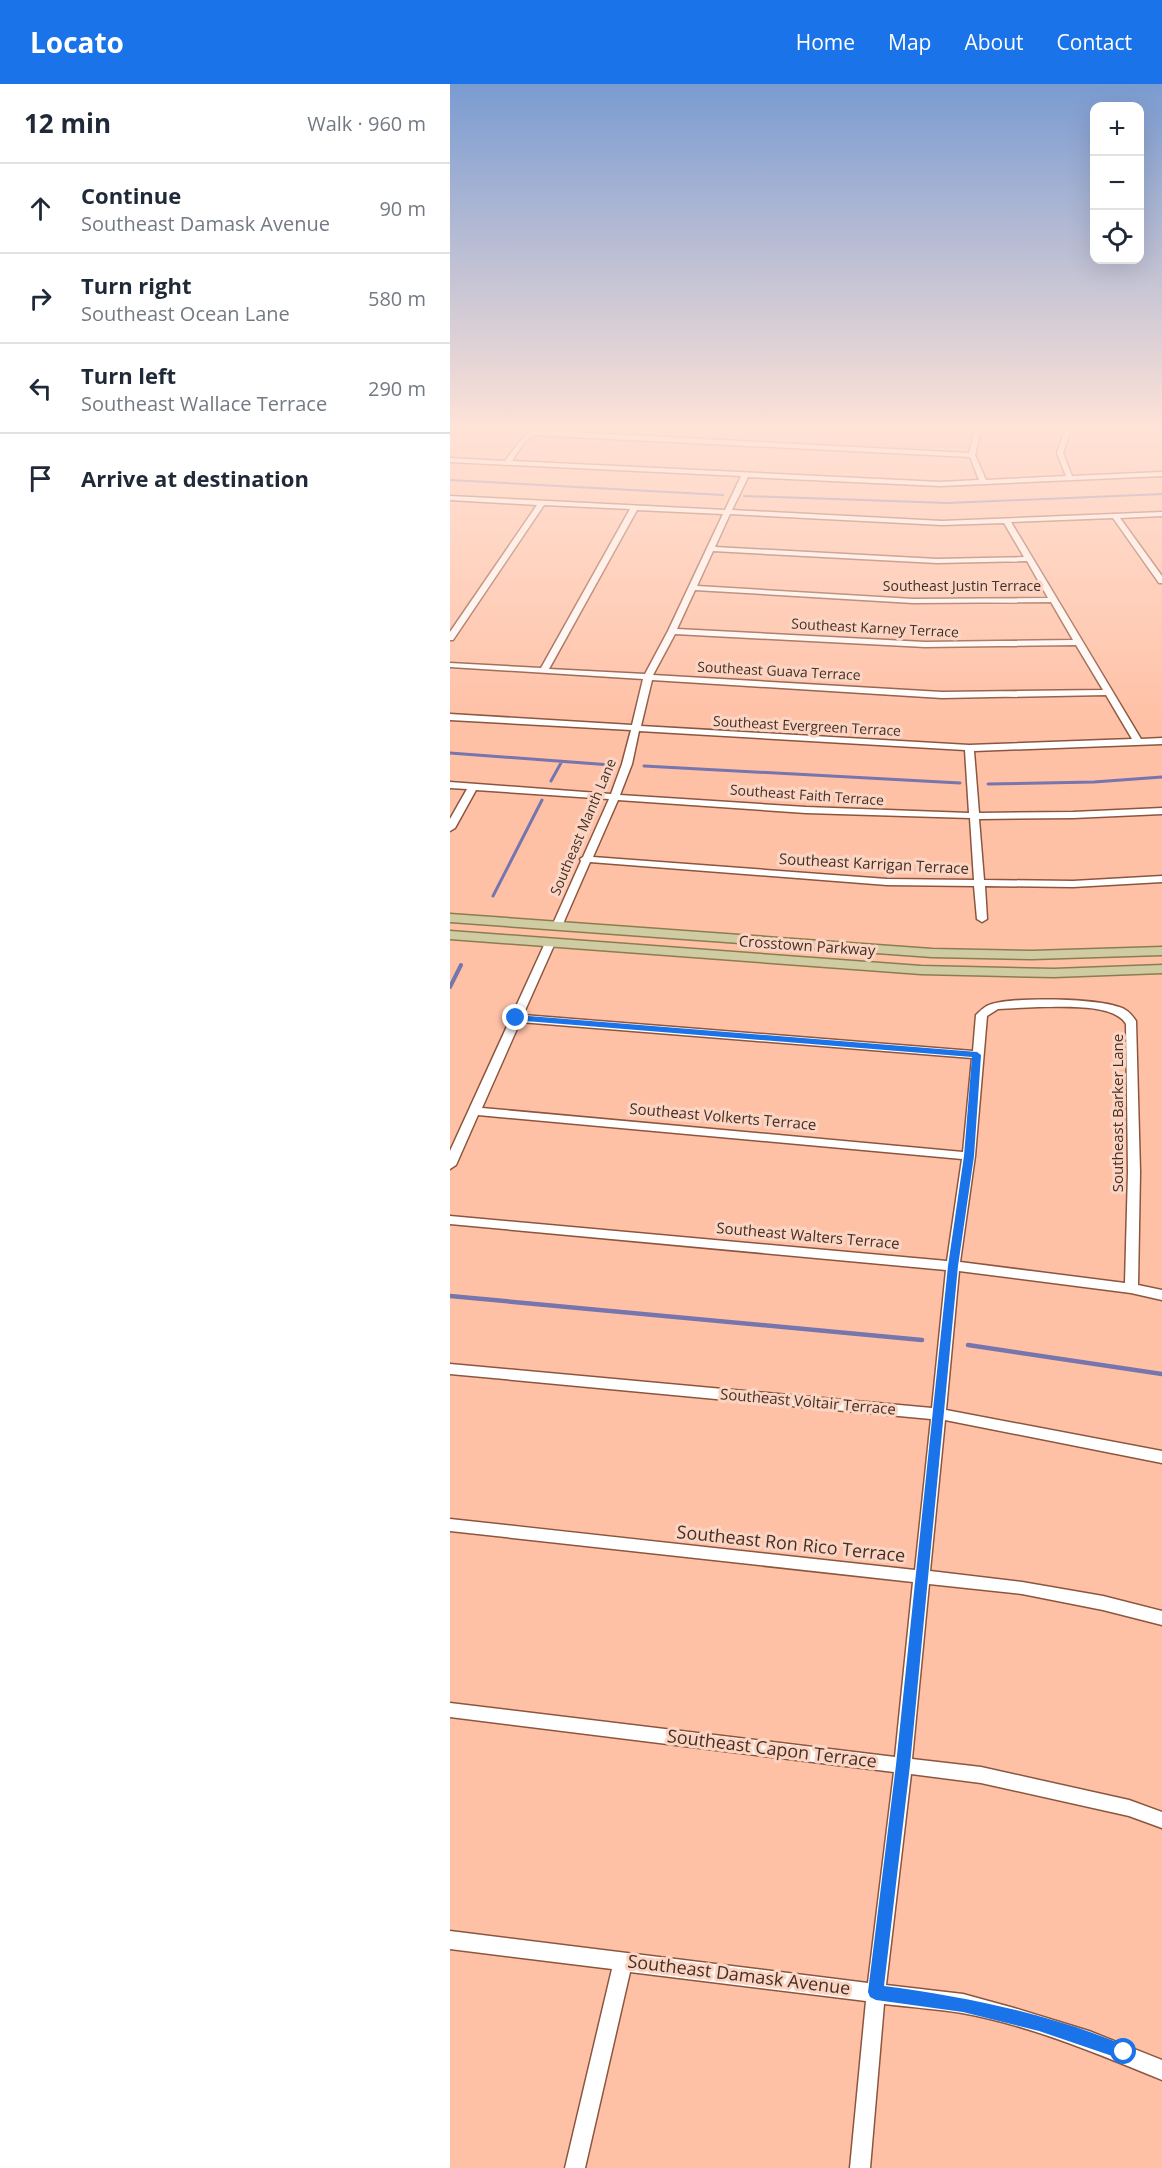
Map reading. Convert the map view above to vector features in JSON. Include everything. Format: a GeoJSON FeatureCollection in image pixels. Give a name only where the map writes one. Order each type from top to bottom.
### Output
{"type":"FeatureCollection","features":[{"type":"Feature","properties":{"kind":"main road","name":"Crosstown Parkway"},"geometry":{"type":"LineString","coordinates":[[450,918],[957,954],[1061,955],[1162,951]]}},
{"type":"Feature","properties":{"kind":"main road","name":"Crosstown Parkway"},"geometry":{"type":"LineString","coordinates":[[450,935],[785,961],[968,972],[1054,973],[1162,969]]}},
{"type":"Feature","properties":{"kind":"main road"},"geometry":{"type":"LineString","coordinates":[[785,961],[786,950],[799,944]]}},
{"type":"Feature","properties":{"kind":"street"},"geometry":{"type":"LineString","coordinates":[[450,638],[525,527]]}},
{"type":"Feature","properties":{"kind":"street"},"geometry":{"type":"LineString","coordinates":[[543,670],[623,527]]}},
{"type":"Feature","properties":{"kind":"street","name":"Southeast Manth Lane"},"geometry":{"type":"LineString","coordinates":[[557,926],[627,764],[648,677],[693,588],[720,527]]}},
{"type":"Feature","properties":{"kind":"street"},"geometry":{"type":"LineString","coordinates":[[1010,527],[1139,743]]}},
{"type":"Feature","properties":{"kind":"street"},"geometry":{"type":"LineString","coordinates":[[1123,527],[1162,581]]}},
{"type":"Feature","properties":{"kind":"street"},"geometry":{"type":"LineString","coordinates":[[711,549],[937,561],[1027,558]]}},
{"type":"Feature","properties":{"kind":"street","name":"Southeast Justin Terrace"},"geometry":{"type":"LineString","coordinates":[[693,588],[914,601],[1052,600]]}},
{"type":"Feature","properties":{"kind":"street","name":"Southeast Karney Terrace"},"geometry":{"type":"LineString","coordinates":[[672,631],[927,645],[1019,646],[1078,642]]}},
{"type":"Feature","properties":{"kind":"street","name":"Southeast Guava Terrace"},"geometry":{"type":"LineString","coordinates":[[450,665],[942,695],[1107,692]]}},
{"type":"Feature","properties":{"kind":"street","name":"Southeast Evergreen Terrace"},"geometry":{"type":"LineString","coordinates":[[450,717],[969,748],[1162,741]]}},
{"type":"Feature","properties":{"kind":"street"},"geometry":{"type":"LineString","coordinates":[[969,748],[982,919]]}},
{"type":"Feature","properties":{"kind":"street","name":"Southeast Faith Terrace"},"geometry":{"type":"LineString","coordinates":[[450,785],[975,818],[1089,816],[1162,811]]}},
{"type":"Feature","properties":{"kind":"street"},"geometry":{"type":"LineString","coordinates":[[450,828],[473,786]]}},
{"type":"Feature","properties":{"kind":"street","name":"Southeast Karrigan Terrace"},"geometry":{"type":"LineString","coordinates":[[585,860],[887,882],[1072,884],[1162,879]]}},
{"type":"Feature","properties":{"kind":"street"},"geometry":{"type":"LineString","coordinates":[[450,1165],[550,943]]}},
{"type":"Feature","properties":{"kind":"street","name":"Southeast Barker Lane"},"geometry":{"type":"LineString","coordinates":[[977,1055],[981,1019],[986,1011],[1000,1005],[1109,1007],[1125,1014],[1132,1024],[1134,1172],[1131,1288]]}},
{"type":"Feature","properties":{"kind":"street"},"geometry":{"type":"LineString","coordinates":[[516,1018],[977,1055],[969,1156],[953,1266],[903,1765],[876,1992],[860,2168]]}},
{"type":"Feature","properties":{"kind":"street","name":"Southeast Volkerts Terrace"},"geometry":{"type":"LineString","coordinates":[[474,1111],[969,1156]]}},
{"type":"Feature","properties":{"kind":"street","name":"Southeast Walters Terrace"},"geometry":{"type":"LineString","coordinates":[[450,1220],[953,1266],[1131,1288],[1162,1295]]}},
{"type":"Feature","properties":{"kind":"street","name":"Southeast Voltair Terrace"},"geometry":{"type":"LineString","coordinates":[[450,1369],[939,1414],[1162,1456]]}},
{"type":"Feature","properties":{"kind":"street","name":"Southeast Ron Rico Terrace"},"geometry":{"type":"LineString","coordinates":[[450,1525],[1022,1588],[1103,1603],[1162,1618]]}},
{"type":"Feature","properties":{"kind":"street","name":"Southeast Capon Terrace"},"geometry":{"type":"LineString","coordinates":[[450,1710],[981,1775],[1049,1788],[1129,1808],[1162,1820]]}},
{"type":"Feature","properties":{"kind":"street","name":"Southeast Damask Avenue"},"geometry":{"type":"LineString","coordinates":[[450,1940],[963,2004],[1039,2023],[1124,2052],[1162,2070]]}},
{"type":"Feature","properties":{"kind":"street"},"geometry":{"type":"LineString","coordinates":[[575,2168],[623,1960]]}},
{"type":"Feature","properties":{"kind":"waterway"},"geometry":{"type":"LineString","coordinates":[[450,753],[562,761]]}},
{"type":"Feature","properties":{"kind":"waterway"},"geometry":{"type":"LineString","coordinates":[[551,781],[562,761]]}},
{"type":"Feature","properties":{"kind":"waterway"},"geometry":{"type":"LineString","coordinates":[[562,761],[611,765]]}},
{"type":"Feature","properties":{"kind":"waterway"},"geometry":{"type":"LineString","coordinates":[[644,766],[960,783]]}},
{"type":"Feature","properties":{"kind":"waterway"},"geometry":{"type":"LineString","coordinates":[[988,784],[1094,782],[1162,777]]}},
{"type":"Feature","properties":{"kind":"waterway"},"geometry":{"type":"LineString","coordinates":[[493,896],[542,800]]}},
{"type":"Feature","properties":{"kind":"waterway"},"geometry":{"type":"LineString","coordinates":[[450,987],[461,965]]}},
{"type":"Feature","properties":{"kind":"waterway"},"geometry":{"type":"LineString","coordinates":[[450,1296],[922,1340]]}},
{"type":"Feature","properties":{"kind":"waterway"},"geometry":{"type":"LineString","coordinates":[[968,1345],[1162,1374]]}},
{"type":"Feature","properties":{"kind":"route"},"geometry":{"type":"LineString","coordinates":[[516,1018],[977,1055],[969,1156],[953,1266],[903,1765],[876,1992],[963,2004],[1039,2023],[1124,2052]]}}]}
